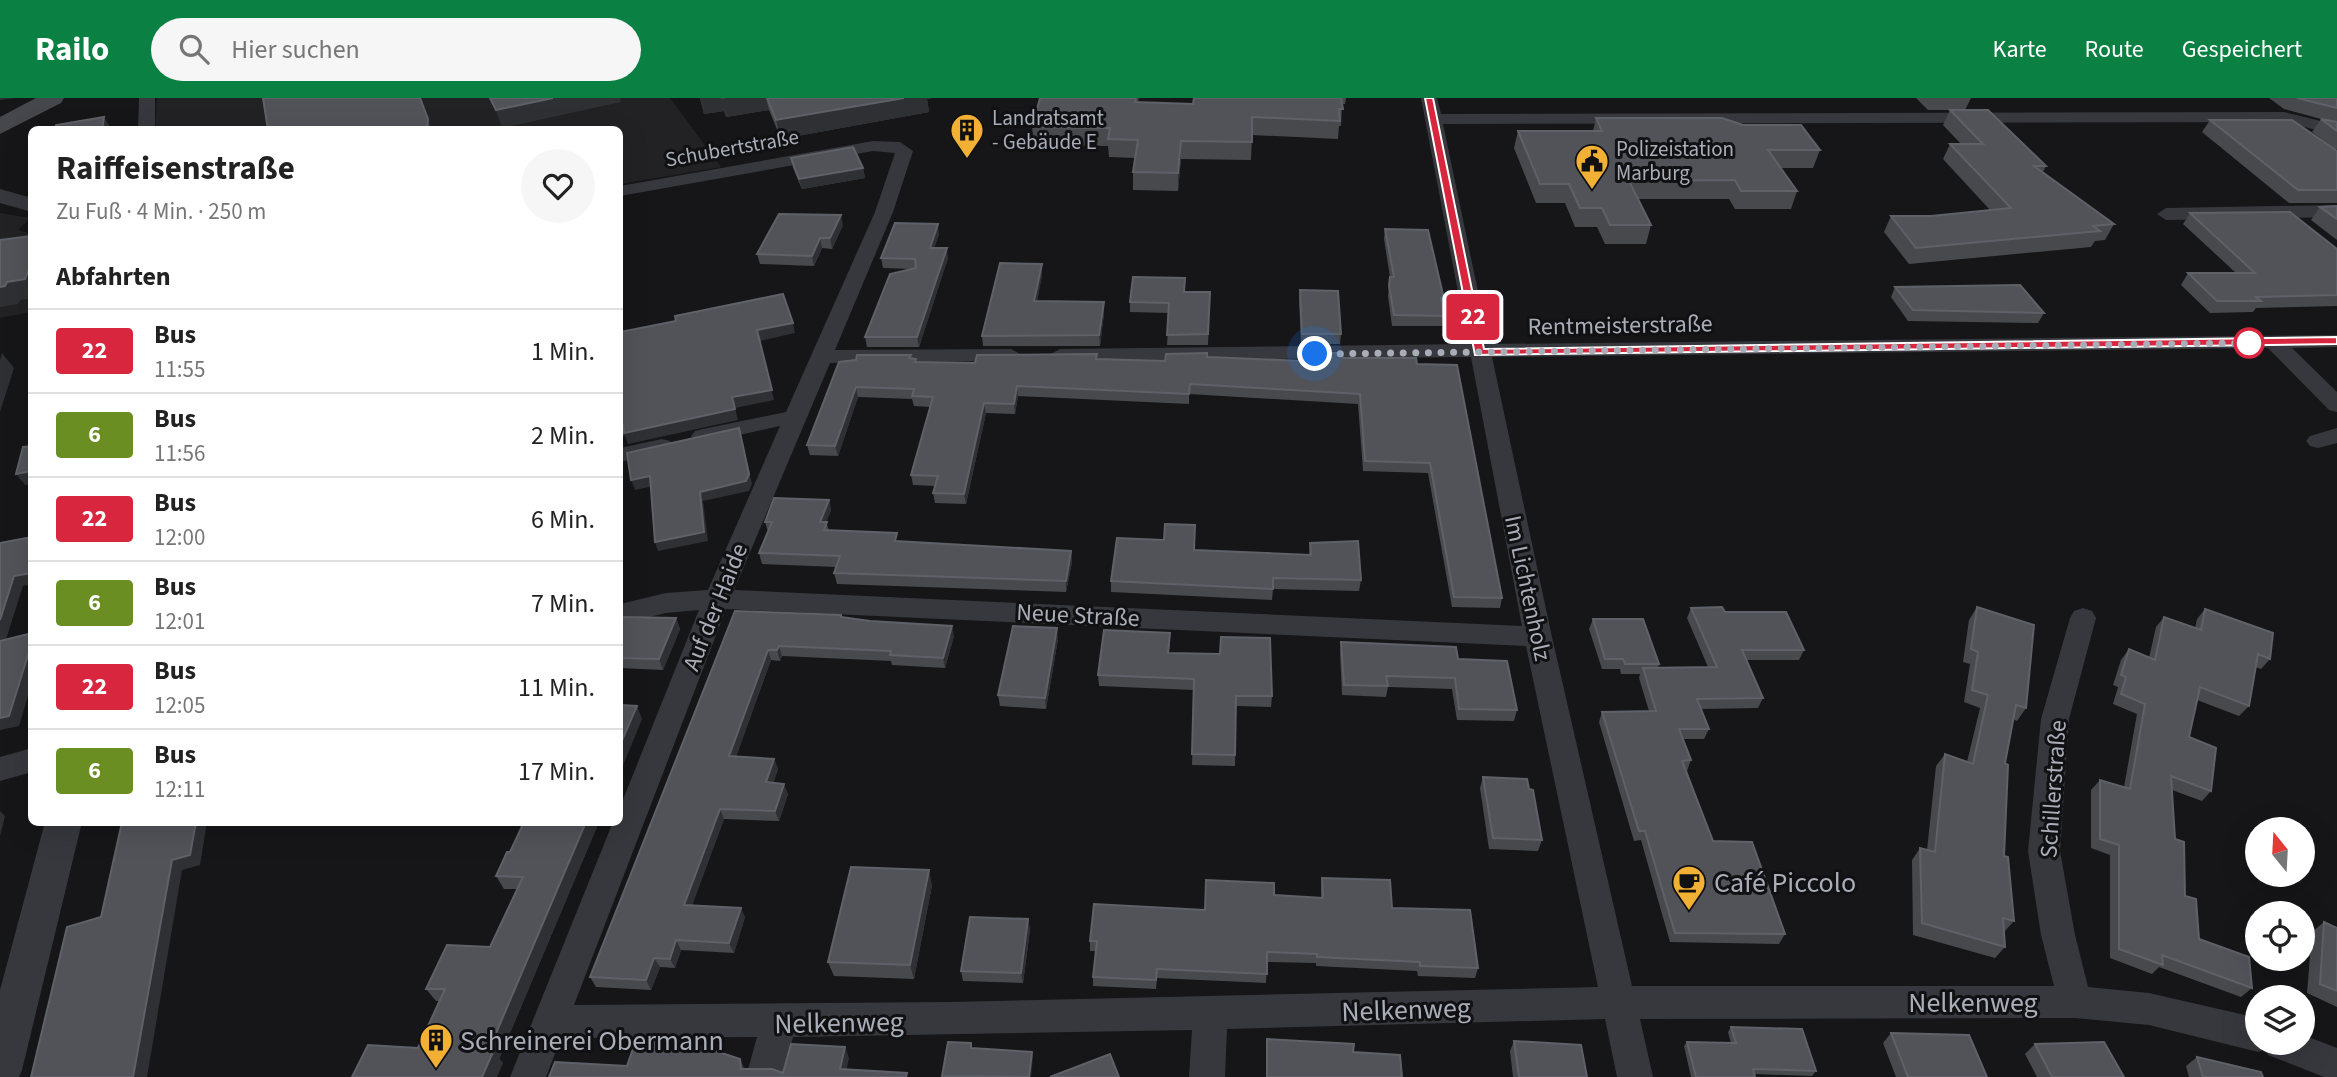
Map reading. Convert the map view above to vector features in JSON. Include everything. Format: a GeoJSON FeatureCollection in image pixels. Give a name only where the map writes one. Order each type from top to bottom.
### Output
{"type":"FeatureCollection","features":[{"type":"Feature","properties":{"kind":"main road"},"geometry":{"type":"LineString","coordinates":[[0,127],[53,98]]}},
{"type":"Feature","properties":{"kind":"street"},"geometry":{"type":"LineString","coordinates":[[146,126],[148,98]]}},
{"type":"Feature","properties":{"kind":"street","name":"Im Lichtenholz"},"geometry":{"type":"LineString","coordinates":[[1429,98],[1538,637],[1635,1077]]}},
{"type":"Feature","properties":{"kind":"street"},"geometry":{"type":"LineString","coordinates":[[1435,119],[2284,117],[2337,130]]}},
{"type":"Feature","properties":{"kind":"street","name":"Schubertstraße"},"geometry":{"type":"LineString","coordinates":[[623,190],[873,146],[894,146]]}},
{"type":"Feature","properties":{"kind":"street","name":"Auf der Haide"},"geometry":{"type":"LineString","coordinates":[[528,1077],[717,599],[884,212],[904,151],[894,146]]}},
{"type":"Feature","properties":{"kind":"street"},"geometry":{"type":"LineString","coordinates":[[0,196],[28,204]]}},
{"type":"Feature","properties":{"kind":"street"},"geometry":{"type":"LineString","coordinates":[[2166,214],[2337,211]]}},
{"type":"Feature","properties":{"kind":"street","name":"Rentmeisterstraße"},"geometry":{"type":"LineString","coordinates":[[820,357],[2337,341]]}},
{"type":"Feature","properties":{"kind":"street"},"geometry":{"type":"LineString","coordinates":[[2275,343],[2337,405]]}},
{"type":"Feature","properties":{"kind":"street"},"geometry":{"type":"LineString","coordinates":[[623,454],[780,419],[794,419]]}},
{"type":"Feature","properties":{"kind":"street","name":"Neue Straße"},"geometry":{"type":"LineString","coordinates":[[623,613],[666,603],[717,599],[1538,637]]}},
{"type":"Feature","properties":{"kind":"street","name":"Schillerstraße"},"geometry":{"type":"LineString","coordinates":[[2075,1002],[2058,935],[2044,851],[2055,719],[2084,618]]}},
{"type":"Feature","properties":{"kind":"street"},"geometry":{"type":"LineString","coordinates":[[0,769],[28,761]]}},
{"type":"Feature","properties":{"kind":"street"},"geometry":{"type":"LineString","coordinates":[[0,1070],[63,826]]}},
{"type":"Feature","properties":{"kind":"street","name":"Nelkenweg"},"geometry":{"type":"LineString","coordinates":[[551,1021],[779,1023],[1210,1016],[1619,1003],[2075,1002],[2149,1009],[2245,1032]]}},
{"type":"Feature","properties":{"kind":"street"},"geometry":{"type":"LineString","coordinates":[[1207,1077],[1210,1016]]}},
{"type":"Feature","properties":{"kind":"street"},"geometry":{"type":"LineString","coordinates":[[764,1077],[779,1023]]}},
{"type":"Feature","properties":{"kind":"street"},"geometry":{"type":"LineString","coordinates":[[2312,1055],[2337,1065]]}},
{"type":"Feature","properties":{"kind":"shaded area"},"geometry":{"type":"Polygon","coordinates":[[[157,98],[670,98],[721,167],[623,183],[623,126],[155,126],[157,98]]]}},
{"type":"Feature","properties":{"kind":"shaded area"},"geometry":{"type":"Polygon","coordinates":[[[0,213],[28,218],[18,230],[28,233],[28,313],[0,318],[0,213]]]}},
{"type":"Feature","properties":{"kind":"building"},"geometry":{"type":"Polygon","coordinates":[[[263,98],[420,98],[428,119],[427,126],[267,126],[263,98]]]}},
{"type":"Feature","properties":{"kind":"building"},"geometry":{"type":"Polygon","coordinates":[[[490,98],[553,98],[496,110],[490,98]]]}},
{"type":"Feature","properties":{"kind":"building"},"geometry":{"type":"Polygon","coordinates":[[[767,98],[904,98],[776,120],[767,98]]]}},
{"type":"Feature","properties":{"kind":"building"},"geometry":{"type":"Polygon","coordinates":[[[1040,98],[1136,98],[1135,102],[1193,104],[1194,98],[1341,98],[1343,109],[1339,109],[1340,121],[1252,117],[1252,142],[1181,141],[1178,173],[1133,172],[1138,140],[1108,139],[1110,128],[1032,127],[1040,98]]]}},
{"type":"Feature","properties":{"kind":"building"},"geometry":{"type":"Polygon","coordinates":[[[2297,98],[2337,98],[2337,108],[2297,98]]]}},
{"type":"Feature","properties":{"kind":"building"},"geometry":{"type":"Polygon","coordinates":[[[1950,110],[1988,110],[2046,166],[2034,166],[2114,224],[2093,226],[2100,231],[1916,248],[1891,216],[1931,216],[2011,208],[1950,144],[1983,144],[1950,110]]]}},
{"type":"Feature","properties":{"kind":"building"},"geometry":{"type":"Polygon","coordinates":[[[104,117],[103,126],[56,125],[104,117]]]}},
{"type":"Feature","properties":{"kind":"building"},"geometry":{"type":"Polygon","coordinates":[[[1596,118],[1722,118],[1743,125],[1801,125],[1820,150],[1768,150],[1797,191],[1741,191],[1735,180],[1629,181],[1651,225],[1610,225],[1602,208],[1580,208],[1569,184],[1540,184],[1518,131],[1602,131],[1596,118]]]}},
{"type":"Feature","properties":{"kind":"building"},"geometry":{"type":"Polygon","coordinates":[[[2321,119],[2337,122],[2337,131],[2321,119]]]}},
{"type":"Feature","properties":{"kind":"building"},"geometry":{"type":"Polygon","coordinates":[[[2210,120],[2292,120],[2337,151],[2337,190],[2298,190],[2210,120]]]}},
{"type":"Feature","properties":{"kind":"building"},"geometry":{"type":"Polygon","coordinates":[[[853,147],[863,168],[799,179],[791,158],[853,147]]]}},
{"type":"Feature","properties":{"kind":"building"},"geometry":{"type":"Polygon","coordinates":[[[2337,206],[2337,219],[2320,207],[2337,206]]]}},
{"type":"Feature","properties":{"kind":"building"},"geometry":{"type":"Polygon","coordinates":[[[2290,212],[2337,249],[2337,295],[2256,297],[2261,301],[2217,301],[2188,273],[2255,273],[2190,213],[2290,212]]]}},
{"type":"Feature","properties":{"kind":"building"},"geometry":{"type":"Polygon","coordinates":[[[779,214],[841,215],[830,238],[820,238],[812,256],[757,254],[779,214]]]}},
{"type":"Feature","properties":{"kind":"building"},"geometry":{"type":"Polygon","coordinates":[[[895,223],[938,224],[930,248],[947,248],[917,337],[865,337],[890,274],[916,268],[915,259],[881,258],[895,223]]]}},
{"type":"Feature","properties":{"kind":"building"},"geometry":{"type":"Polygon","coordinates":[[[1385,229],[1428,230],[1444,299],[1441,298],[1444,316],[1394,315],[1389,286],[1390,277],[1394,277],[1385,229]]]}},
{"type":"Feature","properties":{"kind":"building"},"geometry":{"type":"Polygon","coordinates":[[[28,236],[28,271],[25,279],[7,282],[0,287],[0,240],[28,236]]]}},
{"type":"Feature","properties":{"kind":"building"},"geometry":{"type":"Polygon","coordinates":[[[1000,263],[1042,264],[1034,301],[1104,302],[1099,335],[982,336],[1000,263]]]}},
{"type":"Feature","properties":{"kind":"building"},"geometry":{"type":"Polygon","coordinates":[[[1133,277],[1185,278],[1184,292],[1210,292],[1208,334],[1167,335],[1169,303],[1130,302],[1133,277]]]}},
{"type":"Feature","properties":{"kind":"building"},"geometry":{"type":"Polygon","coordinates":[[[2020,285],[2044,313],[1913,310],[1895,287],[2020,285]]]}},
{"type":"Feature","properties":{"kind":"building"},"geometry":{"type":"Polygon","coordinates":[[[1300,290],[1338,291],[1341,334],[1302,334],[1300,290]]]}},
{"type":"Feature","properties":{"kind":"building"},"geometry":{"type":"Polygon","coordinates":[[[783,294],[793,323],[757,330],[772,390],[732,397],[735,409],[624,433],[623,331],[676,321],[675,316],[783,294]]]}},
{"type":"Feature","properties":{"kind":"building"},"geometry":{"type":"Polygon","coordinates":[[[1207,353],[1207,357],[1303,361],[1303,353],[1342,353],[1343,358],[1416,358],[1417,364],[1457,365],[1502,598],[1454,597],[1430,463],[1365,461],[1360,394],[1190,384],[1189,394],[1017,386],[1014,404],[984,403],[964,494],[933,493],[938,476],[911,475],[933,397],[912,396],[914,389],[856,387],[835,446],[807,445],[839,362],[856,360],[857,355],[911,355],[909,358],[916,359],[915,362],[975,363],[977,355],[1097,354],[1096,359],[1165,361],[1166,354],[1207,353]]]}},
{"type":"Feature","properties":{"kind":"building"},"geometry":{"type":"Polygon","coordinates":[[[739,428],[749,474],[746,481],[700,492],[704,532],[655,542],[650,476],[631,480],[627,453],[739,428]]]}},
{"type":"Feature","properties":{"kind":"building"},"geometry":{"type":"Polygon","coordinates":[[[28,446],[28,472],[16,474],[23,447],[28,446]]]}},
{"type":"Feature","properties":{"kind":"building"},"geometry":{"type":"Polygon","coordinates":[[[774,498],[829,500],[820,522],[827,522],[824,530],[897,533],[895,541],[1071,551],[1066,581],[834,573],[840,556],[759,553],[772,522],[765,522],[774,498]]]}},
{"type":"Feature","properties":{"kind":"building"},"geometry":{"type":"Polygon","coordinates":[[[1165,524],[1195,525],[1194,550],[1311,555],[1310,543],[1358,541],[1361,580],[1273,578],[1273,589],[1111,581],[1117,538],[1164,540],[1165,524]]]}},
{"type":"Feature","properties":{"kind":"building"},"geometry":{"type":"Polygon","coordinates":[[[28,538],[28,574],[14,576],[0,620],[0,543],[28,538]]]}},
{"type":"Feature","properties":{"kind":"building"},"geometry":{"type":"Polygon","coordinates":[[[1722,607],[1725,612],[1786,612],[1804,650],[1742,650],[1763,698],[1697,699],[1709,729],[1679,729],[1691,760],[1682,761],[1713,841],[1752,842],[1785,934],[1675,933],[1645,831],[1639,831],[1602,712],[1656,711],[1643,668],[1717,667],[1691,608],[1722,607]]]}},
{"type":"Feature","properties":{"kind":"building"},"geometry":{"type":"Polygon","coordinates":[[[1977,607],[2034,625],[2026,708],[2016,705],[2005,763],[2008,765],[2004,856],[2008,857],[2014,921],[2003,918],[2005,947],[1922,923],[1920,848],[1935,852],[1945,754],[1973,764],[1988,695],[1972,690],[1978,652],[1971,649],[1977,607]]]}},
{"type":"Feature","properties":{"kind":"building"},"geometry":{"type":"Polygon","coordinates":[[[2205,609],[2273,633],[2270,659],[2258,654],[2249,706],[2200,687],[2189,737],[2216,748],[2211,791],[2171,776],[2175,839],[2184,842],[2185,896],[2196,899],[2199,939],[2245,956],[2245,971],[2250,971],[2252,985],[2245,985],[2162,955],[2163,965],[2119,949],[2119,845],[2100,839],[2100,780],[2130,789],[2145,704],[2121,694],[2126,677],[2121,675],[2129,649],[2155,660],[2164,617],[2201,630],[2205,609]]]}},
{"type":"Feature","properties":{"kind":"building"},"geometry":{"type":"Polygon","coordinates":[[[735,611],[841,615],[870,621],[952,626],[943,658],[890,655],[891,651],[779,646],[777,650],[768,650],[729,756],[774,759],[766,782],[784,784],[775,811],[720,809],[684,905],[741,908],[729,943],[676,940],[670,959],[654,958],[646,980],[590,977],[735,611]]]}},
{"type":"Feature","properties":{"kind":"building"},"geometry":{"type":"Polygon","coordinates":[[[623,617],[676,618],[659,659],[623,658],[623,617]]]}},
{"type":"Feature","properties":{"kind":"building"},"geometry":{"type":"Polygon","coordinates":[[[1593,619],[1643,619],[1659,664],[1625,664],[1623,659],[1605,659],[1593,619]]]}},
{"type":"Feature","properties":{"kind":"building"},"geometry":{"type":"Polygon","coordinates":[[[1013,626],[1057,628],[1045,698],[998,695],[1013,626]]]}},
{"type":"Feature","properties":{"kind":"building"},"geometry":{"type":"Polygon","coordinates":[[[1104,630],[1170,633],[1168,653],[1220,654],[1221,637],[1270,638],[1272,696],[1236,696],[1235,755],[1192,754],[1194,679],[1098,675],[1104,630]]]}},
{"type":"Feature","properties":{"kind":"building"},"geometry":{"type":"Polygon","coordinates":[[[28,634],[28,655],[9,716],[0,718],[0,641],[28,634]]]}},
{"type":"Feature","properties":{"kind":"building"},"geometry":{"type":"Polygon","coordinates":[[[1341,642],[1456,647],[1458,659],[1507,661],[1517,710],[1459,709],[1455,678],[1386,676],[1388,686],[1344,685],[1341,642]]]}},
{"type":"Feature","properties":{"kind":"building"},"geometry":{"type":"Polygon","coordinates":[[[623,705],[637,706],[623,738],[623,705]]]}},
{"type":"Feature","properties":{"kind":"building"},"geometry":{"type":"Polygon","coordinates":[[[1483,777],[1527,779],[1529,789],[1533,790],[1542,840],[1493,838],[1483,777]]]}},
{"type":"Feature","properties":{"kind":"building"},"geometry":{"type":"Polygon","coordinates":[[[121,826],[195,826],[190,855],[172,860],[133,1077],[31,1077],[67,927],[101,917],[121,826]]]}},
{"type":"Feature","properties":{"kind":"building"},"geometry":{"type":"Polygon","coordinates":[[[522,826],[584,826],[488,1052],[493,1052],[482,1077],[352,1077],[368,1045],[418,1048],[445,989],[426,989],[447,945],[490,947],[523,877],[496,876],[507,852],[510,852],[522,826]]]}},
{"type":"Feature","properties":{"kind":"building"},"geometry":{"type":"Polygon","coordinates":[[[851,867],[929,870],[910,965],[828,962],[851,867]]]}},
{"type":"Feature","properties":{"kind":"building"},"geometry":{"type":"Polygon","coordinates":[[[1322,878],[1390,880],[1392,908],[1470,910],[1478,968],[1420,966],[1420,962],[1267,952],[1267,974],[1157,969],[1156,980],[1093,977],[1097,941],[1090,941],[1094,904],[1205,910],[1206,880],[1274,883],[1274,895],[1323,898],[1322,878]]]}},
{"type":"Feature","properties":{"kind":"building"},"geometry":{"type":"Polygon","coordinates":[[[970,917],[1028,919],[1021,973],[961,971],[970,917]]]}},
{"type":"Feature","properties":{"kind":"building"},"geometry":{"type":"Polygon","coordinates":[[[2324,922],[2337,928],[2337,991],[2320,984],[2324,922]]]}},
{"type":"Feature","properties":{"kind":"building"},"geometry":{"type":"Polygon","coordinates":[[[1731,1027],[1802,1029],[1816,1071],[1753,1069],[1755,1077],[1696,1077],[1687,1042],[1736,1043],[1731,1027]]]}},
{"type":"Feature","properties":{"kind":"building"},"geometry":{"type":"Polygon","coordinates":[[[1891,1033],[1969,1035],[1987,1077],[1908,1077],[1891,1033]]]}},
{"type":"Feature","properties":{"kind":"building"},"geometry":{"type":"Polygon","coordinates":[[[1267,1039],[1354,1044],[1353,1052],[1400,1055],[1402,1077],[1267,1077],[1267,1039]]]}},
{"type":"Feature","properties":{"kind":"building"},"geometry":{"type":"Polygon","coordinates":[[[636,1040],[682,1040],[740,1059],[741,1069],[772,1069],[783,1073],[791,1044],[845,1047],[840,1069],[907,1073],[906,1077],[549,1077],[555,1062],[627,1066],[636,1040]]]}},
{"type":"Feature","properties":{"kind":"building"},"geometry":{"type":"Polygon","coordinates":[[[1514,1041],[1581,1045],[1587,1077],[1519,1077],[1514,1041]]]}},
{"type":"Feature","properties":{"kind":"building"},"geometry":{"type":"Polygon","coordinates":[[[948,1042],[971,1043],[971,1048],[1032,1052],[1029,1077],[942,1076],[948,1042]]]}},
{"type":"Feature","properties":{"kind":"building"},"geometry":{"type":"Polygon","coordinates":[[[2104,1042],[2124,1077],[2052,1077],[2035,1044],[2104,1042]]]}},
{"type":"Feature","properties":{"kind":"building"},"geometry":{"type":"Polygon","coordinates":[[[1110,1054],[1119,1077],[1050,1077],[1110,1054]]]}},
{"type":"Feature","properties":{"kind":"building"},"geometry":{"type":"Polygon","coordinates":[[[2197,1057],[2261,1072],[2263,1077],[2203,1077],[2197,1057]]]}},
{"type":"Feature","properties":{"kind":"bus line","name":"22"},"geometry":{"type":"LineString","coordinates":[[1429,98],[1479,352],[2275,343],[2337,340]]}},
{"type":"Feature","properties":{"kind":"place","name":"Landratsamt - Gebäude E"},"geometry":{"type":"Point","coordinates":[967,160]}},
{"type":"Feature","properties":{"kind":"place","name":"Polizeistation Marburg"},"geometry":{"type":"Point","coordinates":[1592,191]}},
{"type":"Feature","properties":{"kind":"place","name":"Café Piccolo"},"geometry":{"type":"Point","coordinates":[1689,912]}},
{"type":"Feature","properties":{"kind":"place","name":"Schreinerei Obermann"},"geometry":{"type":"Point","coordinates":[436,1070]}},
{"type":"Feature","properties":{"kind":"route"},"geometry":{"type":"LineString","coordinates":[[1315,354],[2249,343]]}}]}
